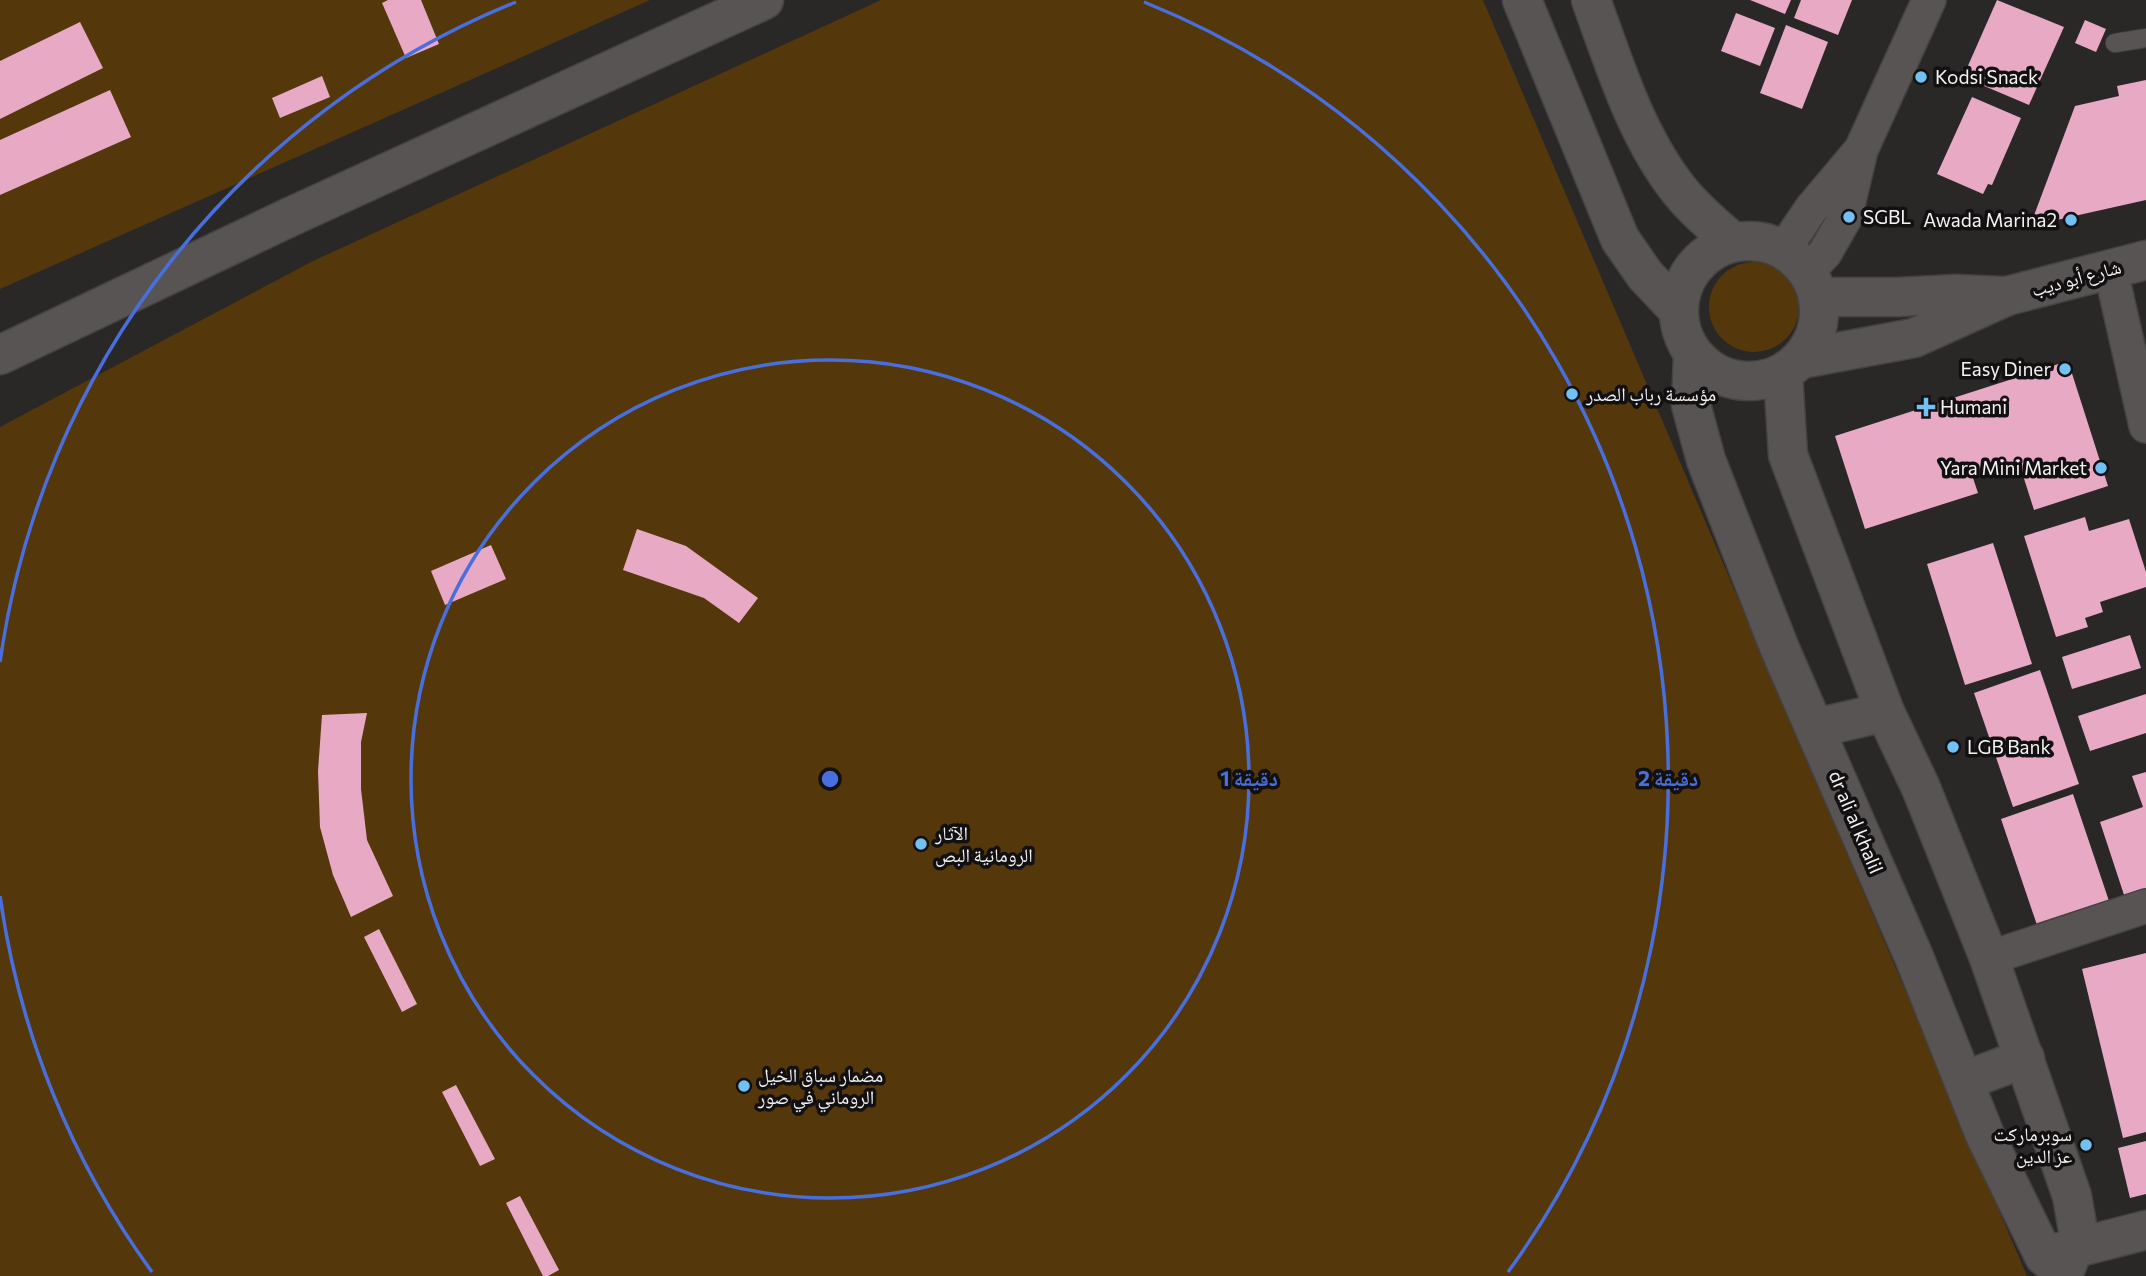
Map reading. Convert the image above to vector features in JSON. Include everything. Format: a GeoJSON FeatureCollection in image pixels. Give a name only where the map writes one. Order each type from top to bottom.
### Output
{"type":"FeatureCollection","features":[{"type":"Feature","properties":{"kind":"main road"},"geometry":{"type":"LineString","coordinates":[[0,355],[302,211],[764,0]]}},
{"type":"Feature","properties":{"kind":"main road"},"geometry":{"type":"LineString","coordinates":[[1522,0],[1620,239],[1645,275],[1678,310]]}},
{"type":"Feature","properties":{"kind":"main road"},"geometry":{"type":"LineString","coordinates":[[1591,0],[1629,99],[1655,151],[1678,189],[1733,242]]}},
{"type":"Feature","properties":{"kind":"main road"},"geometry":{"type":"LineString","coordinates":[[1733,242],[1766,242],[1803,272],[1898,297],[1956,294],[2007,296],[1914,338],[1792,366],[1747,382],[1717,374],[1693,355],[1681,334],[1678,310],[1685,280],[1705,256],[1733,242]]}},
{"type":"Feature","properties":{"kind":"main road","name":"شارع أبو ديب"},"geometry":{"type":"LineString","coordinates":[[2007,296],[2128,263]]}},
{"type":"Feature","properties":{"kind":"main road"},"geometry":{"type":"LineString","coordinates":[[1803,272],[1816,334],[1792,366],[1788,455],[1885,712],[1921,788],[1989,958],[2072,1196],[2079,1226],[2063,1263]]}},
{"type":"Feature","properties":{"kind":"main road","name":"dr ali al khalil"},"geometry":{"type":"LineString","coordinates":[[1693,355],[1692,405],[1706,460],[1780,649],[1816,727],[1990,1146],[2063,1263]]}},
{"type":"Feature","properties":{"kind":"main road"},"geometry":{"type":"LineString","coordinates":[[1816,727],[1885,712]]}},
{"type":"Feature","properties":{"kind":"main road"},"geometry":{"type":"LineString","coordinates":[[1964,1081],[2025,1058]]}},
{"type":"Feature","properties":{"kind":"main road"},"geometry":{"type":"LineString","coordinates":[[2063,1263],[2146,1230]]}},
{"type":"Feature","properties":{"kind":"street"},"geometry":{"type":"LineString","coordinates":[[1803,272],[1825,253],[1846,218],[1861,150],[1929,0]]}},
{"type":"Feature","properties":{"kind":"street"},"geometry":{"type":"LineString","coordinates":[[2128,263],[2146,426]]}},
{"type":"Feature","properties":{"kind":"street"},"geometry":{"type":"LineString","coordinates":[[1989,958],[2146,906]]}},
{"type":"Feature","properties":{"kind":"lane"},"geometry":{"type":"LineString","coordinates":[[2115,43],[2146,38]]}},
{"type":"Feature","properties":{"kind":"shaded area"},"geometry":{"type":"Polygon","coordinates":[[[0,0],[650,0],[0,289],[0,0]]]}},
{"type":"Feature","properties":{"kind":"shaded area","name":"الآثار الرومانية البص"},"geometry":{"type":"Polygon","coordinates":[[[881,0],[1483,0],[2027,1276],[0,1276],[0,427],[311,262],[881,0]]]}},
{"type":"Feature","properties":{"kind":"shaded area"},"geometry":{"type":"Polygon","coordinates":[[[1754,262],[1771,265],[1786,275],[1796,290],[1799,307],[1796,324],[1786,339],[1771,349],[1754,352],[1737,349],[1722,339],[1712,324],[1709,307],[1712,290],[1722,275],[1737,265],[1754,262]]]}},
{"type":"Feature","properties":{"kind":"building"},"geometry":{"type":"Polygon","coordinates":[[[388,0],[421,0],[439,44],[406,58],[382,3],[388,0]]]}},
{"type":"Feature","properties":{"kind":"building"},"geometry":{"type":"Polygon","coordinates":[[[1750,0],[1791,0],[1785,14],[1750,0]]]}},
{"type":"Feature","properties":{"kind":"building"},"geometry":{"type":"Polygon","coordinates":[[[1801,0],[1852,0],[1838,35],[1794,18],[1801,0]]]}},
{"type":"Feature","properties":{"kind":"building"},"geometry":{"type":"Polygon","coordinates":[[[1997,0],[2064,27],[2029,105],[1963,77],[1997,0]]]}},
{"type":"Feature","properties":{"kind":"building"},"geometry":{"type":"Polygon","coordinates":[[[1736,13],[1775,28],[1760,66],[1721,51],[1736,13]]]}},
{"type":"Feature","properties":{"kind":"building"},"geometry":{"type":"Polygon","coordinates":[[[2085,20],[2106,29],[2096,52],[2075,43],[2085,20]]]}},
{"type":"Feature","properties":{"kind":"building"},"geometry":{"type":"Polygon","coordinates":[[[80,22],[103,68],[0,119],[0,61],[80,22]]]}},
{"type":"Feature","properties":{"kind":"building"},"geometry":{"type":"Polygon","coordinates":[[[1786,25],[1828,42],[1802,109],[1760,93],[1786,25]]]}},
{"type":"Feature","properties":{"kind":"building"},"geometry":{"type":"Polygon","coordinates":[[[322,76],[330,97],[280,118],[272,98],[322,76]]]}},
{"type":"Feature","properties":{"kind":"building"},"geometry":{"type":"Polygon","coordinates":[[[2146,80],[2146,200],[2030,226],[2075,106],[2119,96],[2117,86],[2146,80]]]}},
{"type":"Feature","properties":{"kind":"building"},"geometry":{"type":"Polygon","coordinates":[[[110,90],[131,137],[0,195],[0,140],[110,90]]]}},
{"type":"Feature","properties":{"kind":"building"},"geometry":{"type":"Polygon","coordinates":[[[1972,97],[2021,118],[1992,185],[1988,184],[1983,194],[1937,174],[1972,97]]]}},
{"type":"Feature","properties":{"kind":"building"},"geometry":{"type":"Polygon","coordinates":[[[2068,361],[2108,486],[2034,510],[2019,463],[1973,478],[1978,493],[1865,529],[1835,436],[2068,361]]]}},
{"type":"Feature","properties":{"kind":"building"},"geometry":{"type":"Polygon","coordinates":[[[2085,517],[2089,531],[2129,519],[2146,572],[2146,587],[2100,602],[2103,612],[2085,618],[2088,627],[2056,637],[2024,536],[2085,517]]]}},
{"type":"Feature","properties":{"kind":"building"},"geometry":{"type":"Polygon","coordinates":[[[637,529],[686,546],[758,598],[739,623],[704,598],[623,570],[637,529]]]}},
{"type":"Feature","properties":{"kind":"building"},"geometry":{"type":"Polygon","coordinates":[[[1993,543],[2032,664],[1965,685],[1927,564],[1993,543]]]}},
{"type":"Feature","properties":{"kind":"building"},"geometry":{"type":"Polygon","coordinates":[[[491,545],[506,579],[445,605],[431,571],[491,545]]]}},
{"type":"Feature","properties":{"kind":"building"},"geometry":{"type":"Polygon","coordinates":[[[2130,635],[2141,668],[2072,689],[2062,657],[2130,635]]]}},
{"type":"Feature","properties":{"kind":"building"},"geometry":{"type":"Polygon","coordinates":[[[2040,670],[2079,784],[2013,807],[1974,693],[2040,670]]]}},
{"type":"Feature","properties":{"kind":"building"},"geometry":{"type":"Polygon","coordinates":[[[2146,694],[2146,733],[2090,751],[2078,716],[2146,694]]]}},
{"type":"Feature","properties":{"kind":"building"},"geometry":{"type":"Polygon","coordinates":[[[367,713],[361,742],[361,789],[367,840],[393,896],[351,917],[333,875],[320,827],[318,771],[322,715],[367,713]]]}},
{"type":"Feature","properties":{"kind":"building"},"geometry":{"type":"Polygon","coordinates":[[[2146,772],[2146,894],[2126,901],[2100,822],[2143,807],[2132,776],[2146,772]]]}},
{"type":"Feature","properties":{"kind":"building"},"geometry":{"type":"Polygon","coordinates":[[[2073,794],[2109,901],[2037,925],[2001,819],[2073,794]]]}},
{"type":"Feature","properties":{"kind":"building"},"geometry":{"type":"Polygon","coordinates":[[[379,929],[417,1004],[402,1012],[364,937],[379,929]]]}},
{"type":"Feature","properties":{"kind":"building"},"geometry":{"type":"Polygon","coordinates":[[[2146,953],[2146,1132],[2123,1138],[2082,969],[2146,953]]]}},
{"type":"Feature","properties":{"kind":"building"},"geometry":{"type":"Polygon","coordinates":[[[456,1085],[495,1159],[480,1166],[442,1092],[456,1085]]]}},
{"type":"Feature","properties":{"kind":"building"},"geometry":{"type":"Polygon","coordinates":[[[2146,1141],[2146,1194],[2130,1198],[2118,1148],[2146,1141]]]}},
{"type":"Feature","properties":{"kind":"building"},"geometry":{"type":"Polygon","coordinates":[[[520,1196],[559,1270],[548,1276],[543,1276],[506,1203],[520,1196]]]}},
{"type":"Feature","properties":{"kind":"place","name":"Kodsi Snack"},"geometry":{"type":"Point","coordinates":[1921,77]}},
{"type":"Feature","properties":{"kind":"place","name":"SGBL"},"geometry":{"type":"Point","coordinates":[1849,217]}},
{"type":"Feature","properties":{"kind":"place","name":"Awada Marina2"},"geometry":{"type":"Point","coordinates":[2071,220]}},
{"type":"Feature","properties":{"kind":"place","name":"Easy Diner"},"geometry":{"type":"Point","coordinates":[2065,369]}},
{"type":"Feature","properties":{"kind":"place","name":"مؤسسة رباب الصدر"},"geometry":{"type":"Point","coordinates":[1572,394]}},
{"type":"Feature","properties":{"kind":"place","name":"Humani"},"geometry":{"type":"Point","coordinates":[1926,407]}},
{"type":"Feature","properties":{"kind":"place","name":"Yara Mini Market"},"geometry":{"type":"Point","coordinates":[2101,468]}},
{"type":"Feature","properties":{"kind":"place","name":"LGB Bank"},"geometry":{"type":"Point","coordinates":[1953,747]}},
{"type":"Feature","properties":{"kind":"place","name":"الآثار الرومانية البص"},"geometry":{"type":"Point","coordinates":[921,844]}},
{"type":"Feature","properties":{"kind":"place","name":"مضمار سباق الخيل الروماني في صور"},"geometry":{"type":"Point","coordinates":[744,1086]}},
{"type":"Feature","properties":{"kind":"place","name":"سوبرماركت عز الدين"},"geometry":{"type":"Point","coordinates":[2086,1145]}}]}
